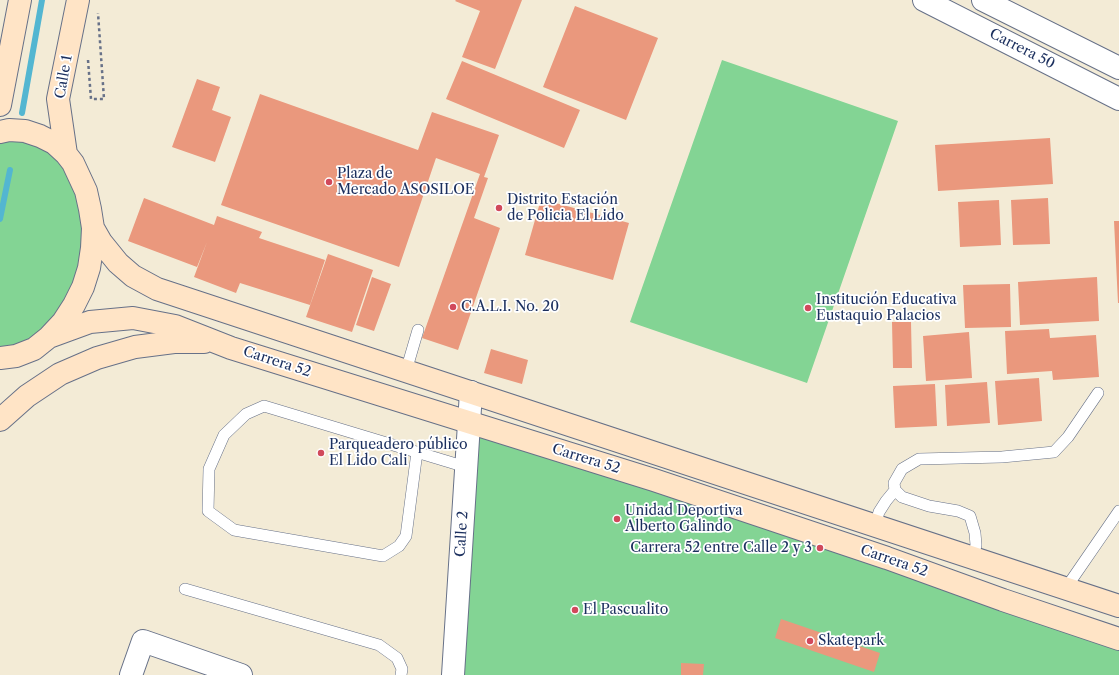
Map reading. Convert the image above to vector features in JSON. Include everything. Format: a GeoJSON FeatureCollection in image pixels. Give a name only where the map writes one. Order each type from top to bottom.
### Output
{"type":"FeatureCollection","features":[{"type":"Feature","properties":{"kind":"main road"},"geometry":{"type":"LineString","coordinates":[[0,105],[20,0]]}},
{"type":"Feature","properties":{"kind":"main road","name":"Calle 1"},"geometry":{"type":"LineString","coordinates":[[66,154],[58,99],[78,0]]}},
{"type":"Feature","properties":{"kind":"main road"},"geometry":{"type":"LineString","coordinates":[[0,132],[9,130],[25,131],[54,143],[66,154],[73,163],[86,191],[93,228],[89,268],[83,287],[74,305],[63,322],[49,337],[34,349],[8,357],[0,375]]}},
{"type":"Feature","properties":{"kind":"main road","name":"Carrera 52"},"geometry":{"type":"LineString","coordinates":[[93,228],[118,263],[133,276],[157,289],[1119,606]]}},
{"type":"Feature","properties":{"kind":"main road","name":"Carrera 52"},"geometry":{"type":"LineString","coordinates":[[49,337],[90,322],[133,318],[175,326],[213,341],[468,423],[654,480],[887,558],[996,598],[1119,639]]}},
{"type":"Feature","properties":{"kind":"main road"},"geometry":{"type":"LineString","coordinates":[[0,420],[27,396],[60,374],[97,358],[135,347],[174,342],[213,341]]}},
{"type":"Feature","properties":{"kind":"street","name":"Carrera 50"},"geometry":{"type":"LineString","coordinates":[[924,0],[1119,98]]}},
{"type":"Feature","properties":{"kind":"street","name":"Carrera 50"},"geometry":{"type":"LineString","coordinates":[[983,0],[1119,68]]}},
{"type":"Feature","properties":{"kind":"street","name":"Calle 2"},"geometry":{"type":"LineString","coordinates":[[453,675],[471,392]]}},
{"type":"Feature","properties":{"kind":"street"},"geometry":{"type":"LineString","coordinates":[[131,675],[143,641],[242,675]]}},
{"type":"Feature","properties":{"kind":"lane"},"geometry":{"type":"LineString","coordinates":[[406,371],[418,330]]}},
{"type":"Feature","properties":{"kind":"lane"},"geometry":{"type":"LineString","coordinates":[[973,558],[976,545],[975,533],[970,516],[958,511],[929,506],[902,497],[895,490],[894,483],[902,469],[919,459],[1002,457],[1054,452],[1068,437],[1098,393]]}},
{"type":"Feature","properties":{"kind":"lane"},"geometry":{"type":"LineString","coordinates":[[417,452],[406,536],[399,546],[383,556],[234,530],[208,511],[209,469],[224,435],[246,414],[264,406],[417,452],[466,467]]}},
{"type":"Feature","properties":{"kind":"lane"},"geometry":{"type":"LineString","coordinates":[[875,525],[879,512],[886,500],[895,490]]}},
{"type":"Feature","properties":{"kind":"lane"},"geometry":{"type":"LineString","coordinates":[[1066,588],[1119,511]]}},
{"type":"Feature","properties":{"kind":"lane"},"geometry":{"type":"LineString","coordinates":[[185,589],[380,645],[397,658],[402,669],[401,675]]}},
{"type":"Feature","properties":{"kind":"path"},"geometry":{"type":"LineString","coordinates":[[88,55],[91,100],[104,100],[98,8]]}},
{"type":"Feature","properties":{"kind":"green space"},"geometry":{"type":"Polygon","coordinates":[[[722,60],[898,121],[807,383],[630,322],[722,60]]]}},
{"type":"Feature","properties":{"kind":"green space"},"geometry":{"type":"Polygon","coordinates":[[[0,132],[54,143],[93,228],[63,322],[0,358],[0,132]]]}},
{"type":"Feature","properties":{"kind":"green space","name":"Unidad Deportiva Alberto Galindo"},"geometry":{"type":"Polygon","coordinates":[[[469,423],[1119,639],[1119,675],[453,675],[469,423]]]}},
{"type":"Feature","properties":{"kind":"building"},"geometry":{"type":"Polygon","coordinates":[[[522,0],[495,69],[462,57],[480,11],[455,1],[522,0]]]}},
{"type":"Feature","properties":{"kind":"building"},"geometry":{"type":"Polygon","coordinates":[[[575,6],[658,38],[626,120],[543,87],[575,6]]]}},
{"type":"Feature","properties":{"kind":"building"},"geometry":{"type":"Polygon","coordinates":[[[462,61],[580,110],[564,148],[446,99],[462,61]]]}},
{"type":"Feature","properties":{"kind":"building"},"geometry":{"type":"Polygon","coordinates":[[[197,79],[220,87],[212,110],[231,117],[215,162],[172,147],[197,79]]]}},
{"type":"Feature","properties":{"kind":"building","name":"Plaza de Mercado ASOSILOE"},"geometry":{"type":"Polygon","coordinates":[[[260,94],[418,150],[432,112],[499,135],[484,177],[488,178],[474,218],[500,228],[458,350],[422,338],[480,174],[436,158],[399,267],[221,205],[260,94]]]}},
{"type":"Feature","properties":{"kind":"building"},"geometry":{"type":"Polygon","coordinates":[[[1050,138],[1053,184],[938,191],[935,145],[1050,138]]]}},
{"type":"Feature","properties":{"kind":"building"},"geometry":{"type":"Polygon","coordinates":[[[144,198],[214,225],[217,216],[262,232],[259,238],[325,260],[310,305],[240,283],[236,293],[194,277],[207,242],[197,267],[128,241],[144,198]]]}},
{"type":"Feature","properties":{"kind":"building"},"geometry":{"type":"Polygon","coordinates":[[[1048,198],[1050,244],[1013,245],[1011,200],[1048,198]]]}},
{"type":"Feature","properties":{"kind":"building"},"geometry":{"type":"Polygon","coordinates":[[[541,199],[629,223],[613,280],[525,255],[541,199]]]}},
{"type":"Feature","properties":{"kind":"building"},"geometry":{"type":"Polygon","coordinates":[[[999,200],[1001,245],[960,247],[958,202],[999,200]]]}},
{"type":"Feature","properties":{"kind":"building"},"geometry":{"type":"Polygon","coordinates":[[[1114,221],[1119,221],[1119,303],[1118,303],[1114,221]]]}},
{"type":"Feature","properties":{"kind":"building"},"geometry":{"type":"Polygon","coordinates":[[[328,254],[373,270],[352,332],[306,317],[328,254]]]}},
{"type":"Feature","properties":{"kind":"building"},"geometry":{"type":"Polygon","coordinates":[[[372,277],[391,284],[374,331],[356,325],[372,277]]]}},
{"type":"Feature","properties":{"kind":"building"},"geometry":{"type":"Polygon","coordinates":[[[1097,277],[1099,321],[1020,325],[1018,282],[1097,277]]]}},
{"type":"Feature","properties":{"kind":"building"},"geometry":{"type":"Polygon","coordinates":[[[1010,284],[1011,327],[965,328],[963,285],[1010,284]]]}},
{"type":"Feature","properties":{"kind":"building"},"geometry":{"type":"Polygon","coordinates":[[[892,322],[911,322],[912,368],[893,368],[892,322]]]}},
{"type":"Feature","properties":{"kind":"building"},"geometry":{"type":"Polygon","coordinates":[[[1049,329],[1050,338],[1096,335],[1099,377],[1053,380],[1052,371],[1007,374],[1005,331],[1049,329]]]}},
{"type":"Feature","properties":{"kind":"building"},"geometry":{"type":"Polygon","coordinates":[[[969,332],[972,378],[926,381],[923,336],[969,332]]]}},
{"type":"Feature","properties":{"kind":"building"},"geometry":{"type":"Polygon","coordinates":[[[491,349],[528,360],[522,384],[484,373],[491,349]]]}},
{"type":"Feature","properties":{"kind":"building"},"geometry":{"type":"Polygon","coordinates":[[[1039,378],[1042,421],[998,425],[995,381],[1039,378]]]}},
{"type":"Feature","properties":{"kind":"building"},"geometry":{"type":"Polygon","coordinates":[[[987,382],[990,423],[947,426],[945,385],[987,382]]]}},
{"type":"Feature","properties":{"kind":"building"},"geometry":{"type":"Polygon","coordinates":[[[935,384],[937,426],[895,428],[893,386],[935,384]]]}},
{"type":"Feature","properties":{"kind":"building"},"geometry":{"type":"Polygon","coordinates":[[[781,619],[880,653],[874,672],[775,638],[781,619]]]}},
{"type":"Feature","properties":{"kind":"building"},"geometry":{"type":"Polygon","coordinates":[[[681,663],[704,664],[703,675],[681,675],[681,663]]]}},
{"type":"Feature","properties":{"kind":"waterway"},"geometry":{"type":"LineString","coordinates":[[22,113],[42,0]]}},
{"type":"Feature","properties":{"kind":"waterway"},"geometry":{"type":"LineString","coordinates":[[0,219],[10,170]]}},
{"type":"Feature","properties":{"kind":"place","name":"Plaza de Mercado ASOSILOE"},"geometry":{"type":"Point","coordinates":[329,182]}},
{"type":"Feature","properties":{"kind":"place","name":"Distrito Estación de Policia El Lido"},"geometry":{"type":"Point","coordinates":[499,208]}},
{"type":"Feature","properties":{"kind":"place","name":"C.A.L.I. No. 20"},"geometry":{"type":"Point","coordinates":[453,307]}},
{"type":"Feature","properties":{"kind":"place","name":"Institución Educativa Eustaquio Palacios"},"geometry":{"type":"Point","coordinates":[808,308]}},
{"type":"Feature","properties":{"kind":"place","name":"Parqueadero público El Lido Cali"},"geometry":{"type":"Point","coordinates":[321,453]}},
{"type":"Feature","properties":{"kind":"place","name":"Unidad Deportiva Alberto Galindo"},"geometry":{"type":"Point","coordinates":[617,519]}},
{"type":"Feature","properties":{"kind":"place","name":"Carrera 52 entre Calle 2 y 3"},"geometry":{"type":"Point","coordinates":[820,548]}},
{"type":"Feature","properties":{"kind":"place","name":"El Pascualito"},"geometry":{"type":"Point","coordinates":[575,610]}},
{"type":"Feature","properties":{"kind":"place","name":"Skatepark"},"geometry":{"type":"Point","coordinates":[810,641]}}]}
